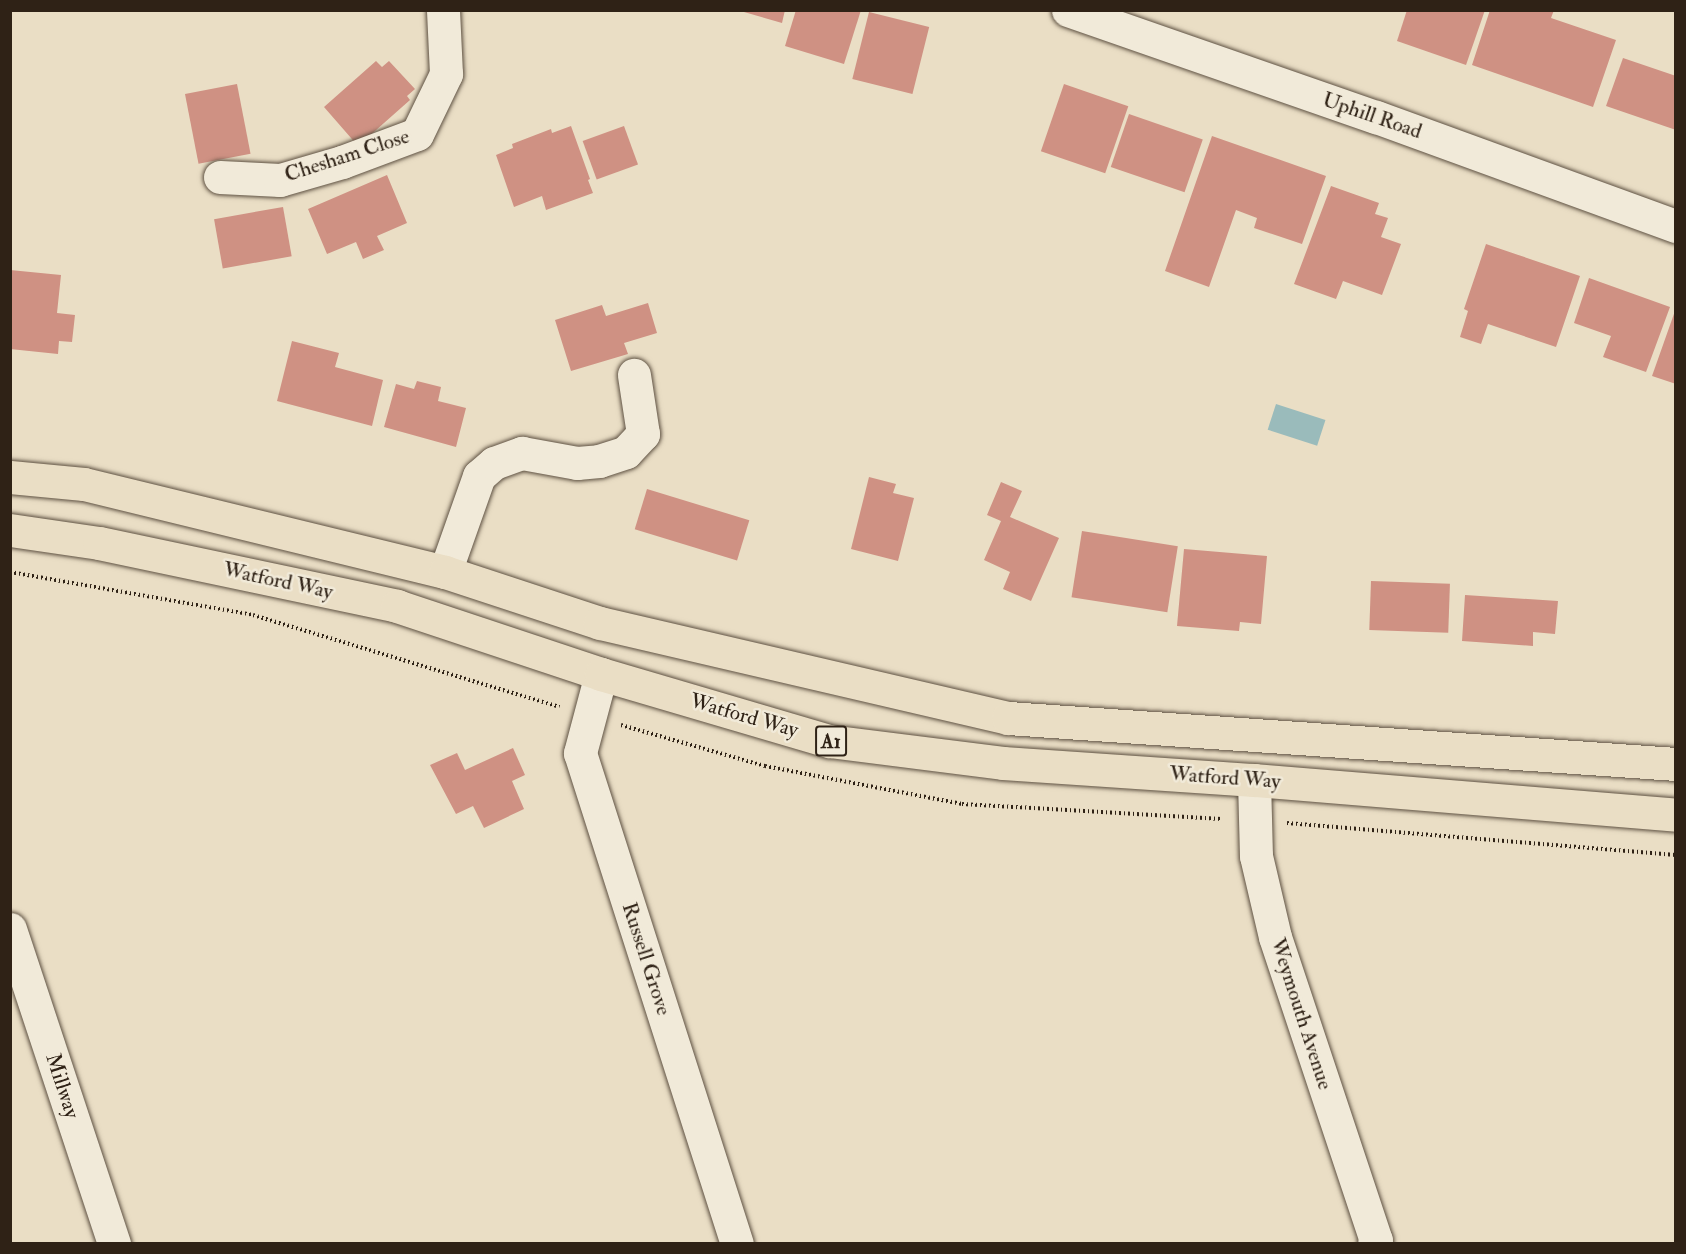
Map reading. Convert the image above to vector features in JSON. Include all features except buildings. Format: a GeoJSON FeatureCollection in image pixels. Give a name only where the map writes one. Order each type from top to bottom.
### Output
{"type":"FeatureCollection","features":[{"type":"Feature","properties":{"kind":"highway"},"geometry":{"type":"LineString","coordinates":[[10,477],[84,484],[445,572],[600,623],[1008,718],[1676,764]]}},
{"type":"Feature","properties":{"kind":"highway","name":"Watford Way"},"geometry":{"type":"LineString","coordinates":[[10,530],[99,543],[397,606],[601,674],[829,741],[1003,764],[1254,780],[1676,815]]}},
{"type":"Feature","properties":{"kind":"street","name":"Chesham Close"},"geometry":{"type":"LineString","coordinates":[[220,177],[280,180],[342,162],[417,134],[447,74],[443,10]]}},
{"type":"Feature","properties":{"kind":"street","name":"Uphill Road"},"geometry":{"type":"LineString","coordinates":[[1068,10],[1376,117],[1676,226]]}},
{"type":"Feature","properties":{"kind":"street"},"geometry":{"type":"LineString","coordinates":[[445,572],[479,476],[494,463],[522,453],[577,463],[599,461],[626,452],[643,434],[634,375]]}},
{"type":"Feature","properties":{"kind":"street","name":"Russell Grove"},"geometry":{"type":"LineString","coordinates":[[601,674],[580,753],[737,1244]]}},
{"type":"Feature","properties":{"kind":"street","name":"Weymouth Avenue"},"geometry":{"type":"LineString","coordinates":[[1254,780],[1256,856],[1275,937],[1376,1240],[1374,1244]]}},
{"type":"Feature","properties":{"kind":"street","name":"Millway"},"geometry":{"type":"LineString","coordinates":[[10,929],[114,1244]]}},
{"type":"Feature","properties":{"kind":"water"},"geometry":{"type":"Polygon","coordinates":[[[1276,404],[1325,420],[1317,446],[1268,430],[1276,404]]]}}]}
